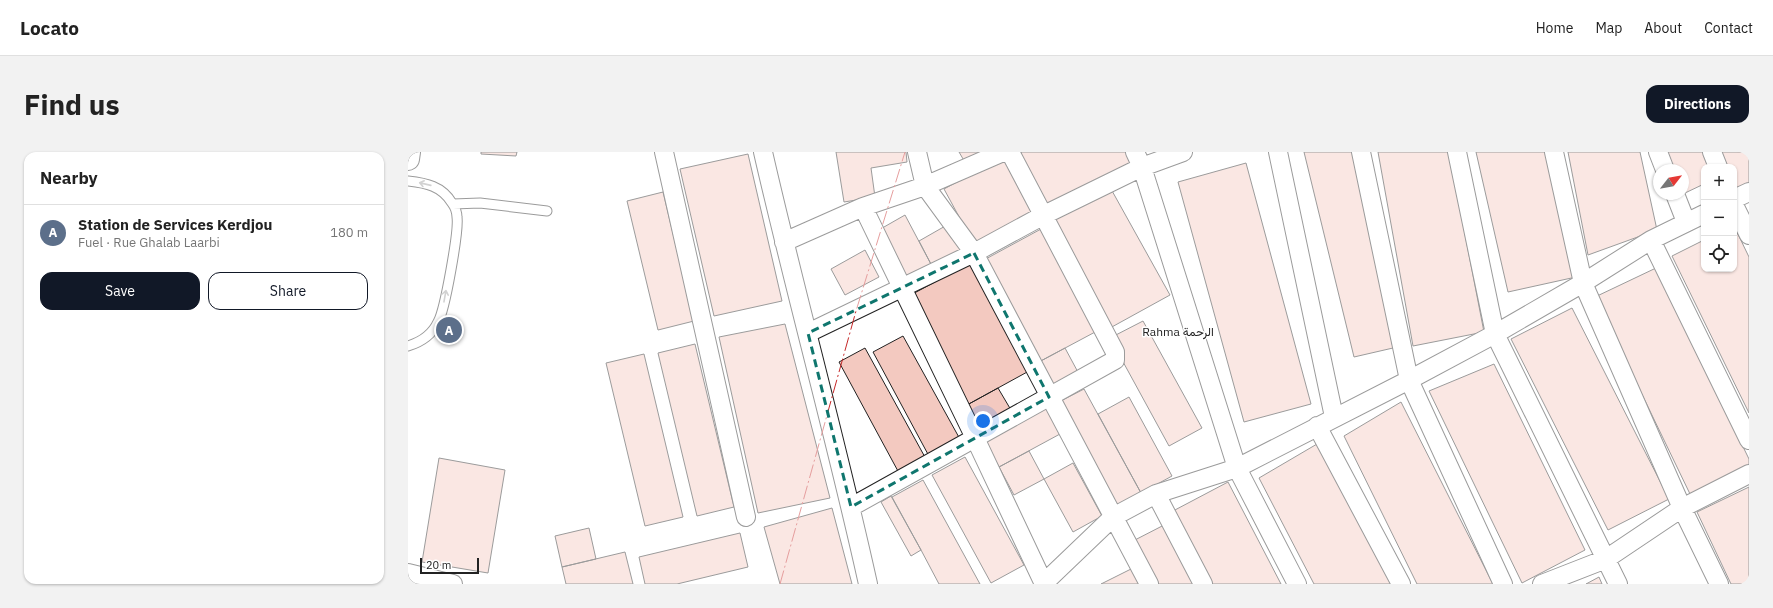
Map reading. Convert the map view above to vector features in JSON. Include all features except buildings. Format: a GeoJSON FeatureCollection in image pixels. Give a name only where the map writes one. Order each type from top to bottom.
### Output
{"type":"FeatureCollection","features":[{"type":"Feature","properties":{"kind":"main road"},"geometry":{"type":"LineString","coordinates":[[408,159],[409,152]]}},
{"type":"Feature","properties":{"kind":"street"},"geometry":{"type":"LineString","coordinates":[[664,152],[746,517]]}},
{"type":"Feature","properties":{"kind":"street"},"geometry":{"type":"LineString","coordinates":[[764,152],[784,242],[851,507],[868,584]]}},
{"type":"Feature","properties":{"kind":"street"},"geometry":{"type":"LineString","coordinates":[[917,152],[925,186],[974,253],[1048,397],[1149,584]]}},
{"type":"Feature","properties":{"kind":"street"},"geometry":{"type":"LineString","coordinates":[[784,242],[863,207],[925,186],[1003,152]]}},
{"type":"Feature","properties":{"kind":"street"},"geometry":{"type":"LineString","coordinates":[[851,507],[1115,360],[1115,352],[1010,152]]}},
{"type":"Feature","properties":{"kind":"street"},"geometry":{"type":"LineString","coordinates":[[808,333],[974,253],[1044,215],[1138,159],[1183,152]]}},
{"type":"Feature","properties":{"kind":"street"},"geometry":{"type":"LineString","coordinates":[[1278,152],[1334,417]]}},
{"type":"Feature","properties":{"kind":"street"},"geometry":{"type":"LineString","coordinates":[[1361,152],[1409,380],[1503,584]]}},
{"type":"Feature","properties":{"kind":"street"},"geometry":{"type":"LineString","coordinates":[[1457,152],[1495,334],[1618,584]]}},
{"type":"Feature","properties":{"kind":"street"},"geometry":{"type":"LineString","coordinates":[[1554,152],[1583,283],[1682,508],[1719,584]]}},
{"type":"Feature","properties":{"kind":"street"},"geometry":{"type":"LineString","coordinates":[[1658,152],[1663,164]]}},
{"type":"Feature","properties":{"kind":"street"},"geometry":{"type":"LineString","coordinates":[[1712,152],[1717,164]]}},
{"type":"Feature","properties":{"kind":"street"},"geometry":{"type":"LineString","coordinates":[[1138,159],[1237,468],[1297,584]]}},
{"type":"Feature","properties":{"kind":"street"},"geometry":{"type":"LineString","coordinates":[[1737,198],[1749,192]]}},
{"type":"Feature","properties":{"kind":"street"},"geometry":{"type":"LineString","coordinates":[[1677,200],[1686,222]]}},
{"type":"Feature","properties":{"kind":"street"},"geometry":{"type":"LineString","coordinates":[[863,207],[975,438],[1043,584],[1113,517],[1156,494],[1237,468],[1334,417],[1409,380],[1495,334],[1583,283],[1651,240],[1701,215]]}},
{"type":"Feature","properties":{"kind":"street"},"geometry":{"type":"LineString","coordinates":[[1737,211],[1749,235]]}},
{"type":"Feature","properties":{"kind":"street"},"geometry":{"type":"LineString","coordinates":[[1651,240],[1749,440]]}},
{"type":"Feature","properties":{"kind":"street"},"geometry":{"type":"LineString","coordinates":[[1317,426],[1401,584]]}},
{"type":"Feature","properties":{"kind":"street"},"geometry":{"type":"LineString","coordinates":[[1542,584],[1606,559],[1682,508],[1749,474]]}},
{"type":"Feature","properties":{"kind":"street"},"geometry":{"type":"LineString","coordinates":[[1156,494],[1203,584]]}},
{"type":"Feature","properties":{"kind":"street"},"geometry":{"type":"LineString","coordinates":[[408,573],[453,584]]}},
{"type":"Feature","properties":{"kind":"lane"},"geometry":{"type":"LineString","coordinates":[[408,181],[434,186],[445,193],[453,204],[457,217],[443,309],[438,322],[430,334],[418,343],[408,346]]}},
{"type":"Feature","properties":{"kind":"lane"},"geometry":{"type":"LineString","coordinates":[[453,204],[480,203],[547,211]]}},
{"type":"Feature","properties":{"kind":"highlighted area"},"geometry":{"type":"Polygon","coordinates":[[[974,253],[1049,397],[851,507],[808,333],[974,253]]]}},
{"type":"Feature","properties":{"kind":"power"},"geometry":{"type":"LineString","coordinates":[[780,584],[856,311],[905,152]]}},
{"type":"Feature","properties":{"kind":"place","name":"Station de Services Kerdjou"},"geometry":{"type":"Point","coordinates":[449,330]}},
{"type":"Feature","properties":{"kind":"district","name":"Rahma الرحمة"},"geometry":{"type":"Point","coordinates":[1178,331]}}]}
